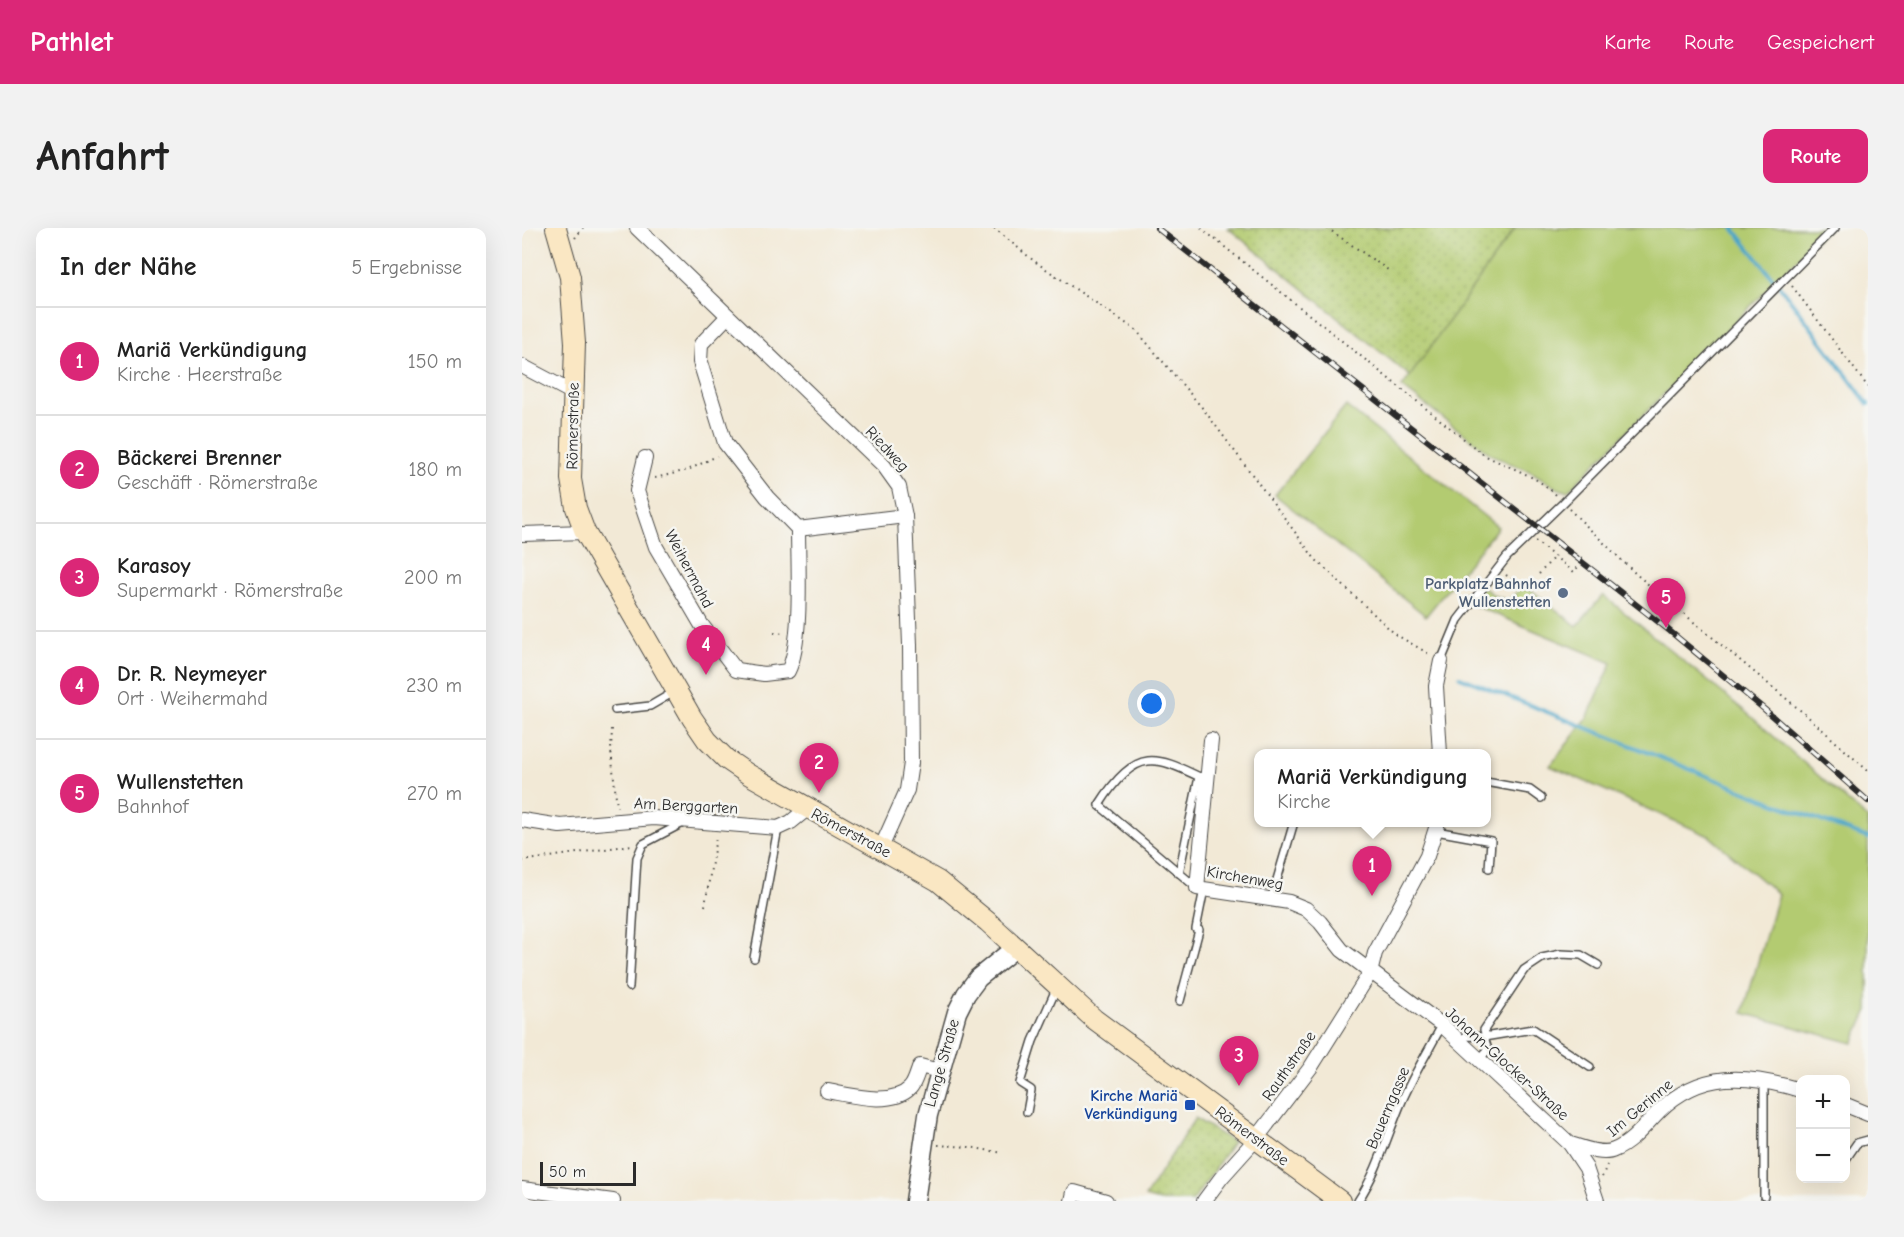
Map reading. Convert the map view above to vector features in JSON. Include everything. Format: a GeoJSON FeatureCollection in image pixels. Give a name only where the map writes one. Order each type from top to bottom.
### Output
{"type":"FeatureCollection","features":[{"type":"Feature","properties":{"kind":"main road","name":"Römerstraße"},"geometry":{"type":"LineString","coordinates":[[556,228],[570,277],[575,343],[572,479],[576,508],[585,532],[675,691],[707,740],[726,759],[748,774],[938,881],[988,922],[1057,987],[1108,1030],[1340,1201]]}},
{"type":"Feature","properties":{"kind":"street","name":"Riedweg"},"geometry":{"type":"LineString","coordinates":[[637,228],[884,466],[899,487],[904,516],[910,645],[911,763],[907,790],[881,848]]}},
{"type":"Feature","properties":{"kind":"street"},"geometry":{"type":"LineString","coordinates":[[728,316],[701,344],[700,362],[725,443],[767,497],[798,529],[904,516]]}},
{"type":"Feature","properties":{"kind":"street"},"geometry":{"type":"LineString","coordinates":[[522,366],[573,393]]}},
{"type":"Feature","properties":{"kind":"street","name":"Weihermahd"},"geometry":{"type":"LineString","coordinates":[[645,458],[637,491],[656,547],[701,624],[736,670],[764,674],[788,671],[793,660],[798,607],[798,529]]}},
{"type":"Feature","properties":{"kind":"street"},"geometry":{"type":"LineString","coordinates":[[522,534],[585,532]]}},
{"type":"Feature","properties":{"kind":"street"},"geometry":{"type":"LineString","coordinates":[[1440,749],[1436,686],[1441,661]]}},
{"type":"Feature","properties":{"kind":"street","name":"Kirchenweg"},"geometry":{"type":"LineString","coordinates":[[1211,740],[1203,779],[1200,888],[1289,902],[1306,909],[1320,922],[1342,950],[1370,973]]}},
{"type":"Feature","properties":{"kind":"street"},"geometry":{"type":"LineString","coordinates":[[778,828],[791,822],[807,809]]}},
{"type":"Feature","properties":{"kind":"street","name":"Am Berggarten"},"geometry":{"type":"LineString","coordinates":[[522,820],[560,826],[654,818],[778,828]]}},
{"type":"Feature","properties":{"kind":"street","name":"Rauthstraße"},"geometry":{"type":"LineString","coordinates":[[1204,1201],[1256,1139],[1311,1067],[1370,973],[1375,953],[1427,856],[1437,827]]}},
{"type":"Feature","properties":{"kind":"street","name":"Lange Straße"},"geometry":{"type":"LineString","coordinates":[[915,1201],[922,1143],[939,1071],[954,1022],[966,994],[986,971],[1015,948]]}},
{"type":"Feature","properties":{"kind":"street","name":"Johann-Glocker-Straße"},"geometry":{"type":"LineString","coordinates":[[1370,973],[1442,1025],[1570,1144],[1586,1167],[1596,1197]]}},
{"type":"Feature","properties":{"kind":"street"},"geometry":{"type":"LineString","coordinates":[[827,1091],[869,1098],[898,1097],[912,1087],[920,1066],[939,1071]]}},
{"type":"Feature","properties":{"kind":"street","name":"Im Gerinne"},"geometry":{"type":"LineString","coordinates":[[1570,1144],[1595,1151],[1613,1152],[1630,1140],[1671,1099],[1696,1085],[1713,1080],[1727,1078],[1796,1088]]}},
{"type":"Feature","properties":{"kind":"street"},"geometry":{"type":"LineString","coordinates":[[1850,1107],[1868,1114]]}},
{"type":"Feature","properties":{"kind":"street"},"geometry":{"type":"LineString","coordinates":[[522,1190],[613,1201]]}},
{"type":"Feature","properties":{"kind":"street"},"geometry":{"type":"LineString","coordinates":[[1073,1196],[1106,1201]]}},
{"type":"Feature","properties":{"kind":"lane"},"geometry":{"type":"LineString","coordinates":[[1441,661],[1458,620],[1498,568],[1835,228]]}},
{"type":"Feature","properties":{"kind":"lane"},"geometry":{"type":"LineString","coordinates":[[615,710],[650,706],[675,691]]}},
{"type":"Feature","properties":{"kind":"lane"},"geometry":{"type":"LineString","coordinates":[[1179,873],[1203,779],[1170,764],[1147,761],[1132,767],[1099,805],[1179,873],[1200,888],[1196,929],[1199,930],[1180,1001]]}},
{"type":"Feature","properties":{"kind":"lane"},"geometry":{"type":"LineString","coordinates":[[1491,783],[1530,790],[1541,798]]}},
{"type":"Feature","properties":{"kind":"lane"},"geometry":{"type":"LineString","coordinates":[[629,987],[637,858],[643,844],[687,820]]}},
{"type":"Feature","properties":{"kind":"lane"},"geometry":{"type":"LineString","coordinates":[[1271,900],[1293,827]]}},
{"type":"Feature","properties":{"kind":"lane"},"geometry":{"type":"LineString","coordinates":[[1437,827],[1491,841],[1489,868]]}},
{"type":"Feature","properties":{"kind":"lane"},"geometry":{"type":"LineString","coordinates":[[754,958],[778,828]]}},
{"type":"Feature","properties":{"kind":"lane"},"geometry":{"type":"LineString","coordinates":[[1479,1059],[1488,1050],[1484,1030],[1524,970],[1542,958],[1561,954],[1581,956],[1598,965]]}},
{"type":"Feature","properties":{"kind":"lane"},"geometry":{"type":"LineString","coordinates":[[1027,1112],[1031,1090],[1020,1083],[1033,1041],[1057,987]]}},
{"type":"Feature","properties":{"kind":"lane","name":"Bauerngasse"},"geometry":{"type":"LineString","coordinates":[[1358,1201],[1371,1181],[1389,1139],[1399,1107],[1442,1025]]}},
{"type":"Feature","properties":{"kind":"lane"},"geometry":{"type":"LineString","coordinates":[[1460,1042],[1466,1036],[1485,1037],[1533,1029],[1590,1067]]}},
{"type":"Feature","properties":{"kind":"lane"},"geometry":{"type":"LineString","coordinates":[[1764,1082],[1764,1196]]}},
{"type":"Feature","properties":{"kind":"lane"},"geometry":{"type":"LineString","coordinates":[[1850,1152],[1857,1143],[1868,1140]]}},
{"type":"Feature","properties":{"kind":"path"},"geometry":{"type":"LineString","coordinates":[[994,228],[1034,261],[1136,330],[1204,410],[1315,559],[1395,634],[1441,661]]}},
{"type":"Feature","properties":{"kind":"path"},"geometry":{"type":"LineString","coordinates":[[1201,228],[1475,447],[1499,463],[1529,475],[1549,488],[1637,575],[1806,716],[1868,771]]}},
{"type":"Feature","properties":{"kind":"path"},"geometry":{"type":"LineString","coordinates":[[1327,228],[1388,270]]}},
{"type":"Feature","properties":{"kind":"path"},"geometry":{"type":"LineString","coordinates":[[1785,277],[1868,387]]}},
{"type":"Feature","properties":{"kind":"path"},"geometry":{"type":"LineString","coordinates":[[639,481],[688,470],[730,449]]}},
{"type":"Feature","properties":{"kind":"path"},"geometry":{"type":"LineString","coordinates":[[1528,536],[1574,572],[1581,563]]}},
{"type":"Feature","properties":{"kind":"path"},"geometry":{"type":"LineString","coordinates":[[1539,574],[1554,557]]}},
{"type":"Feature","properties":{"kind":"path"},"geometry":{"type":"LineString","coordinates":[[1498,568],[1518,584]]}},
{"type":"Feature","properties":{"kind":"path"},"geometry":{"type":"LineString","coordinates":[[612,729],[611,750],[618,820]]}},
{"type":"Feature","properties":{"kind":"path"},"geometry":{"type":"LineString","coordinates":[[705,906],[718,822]]}},
{"type":"Feature","properties":{"kind":"path"},"geometry":{"type":"LineString","coordinates":[[522,861],[643,844]]}},
{"type":"Feature","properties":{"kind":"path"},"geometry":{"type":"LineString","coordinates":[[922,1143],[1003,1153]]}},
{"type":"Feature","properties":{"kind":"path"},"geometry":{"type":"LineString","coordinates":[[1596,1197],[1613,1152]]}},
{"type":"Feature","properties":{"kind":"green space"},"geometry":{"type":"Polygon","coordinates":[[[1228,228],[1515,228],[1410,376],[1228,228]]]}},
{"type":"Feature","properties":{"kind":"green space"},"geometry":{"type":"Polygon","coordinates":[[[1515,228],[1828,228],[1568,491],[1488,452],[1402,387],[1515,228]]]}},
{"type":"Feature","properties":{"kind":"green space"},"geometry":{"type":"Polygon","coordinates":[[[1346,406],[1498,527],[1426,616],[1275,495],[1346,406]]]}},
{"type":"Feature","properties":{"kind":"green space"},"geometry":{"type":"Polygon","coordinates":[[[1483,587],[1495,596],[1506,600],[1512,598],[1521,588],[1531,590],[1577,626],[1603,595],[1747,713],[1868,819],[1868,1010],[1853,1043],[1743,1013],[1778,894],[1709,836],[1550,766],[1587,718],[1612,663],[1471,604],[1483,587]]]}},
{"type":"Feature","properties":{"kind":"green space"},"geometry":{"type":"Polygon","coordinates":[[[1195,1118],[1233,1142],[1193,1201],[1160,1201],[1145,1197],[1195,1118]]]}},
{"type":"Feature","properties":{"kind":"waterway"},"geometry":{"type":"LineString","coordinates":[[1733,228],[1868,404]]}},
{"type":"Feature","properties":{"kind":"waterway"},"geometry":{"type":"LineString","coordinates":[[1460,677],[1784,807],[1868,838]]}},
{"type":"Feature","properties":{"kind":"railway"},"geometry":{"type":"LineString","coordinates":[[1157,228],[1666,628],[1764,709],[1868,801]]}},
{"type":"Feature","properties":{"kind":"place","name":"Parkplatz Bahnhof Wullenstetten"},"geometry":{"type":"Point","coordinates":[1563,593]}},
{"type":"Feature","properties":{"kind":"place","name":"Wullenstetten"},"geometry":{"type":"Point","coordinates":[1666,628]}},
{"type":"Feature","properties":{"kind":"place","name":"Dr. R. Neymeyer"},"geometry":{"type":"Point","coordinates":[706,675]}},
{"type":"Feature","properties":{"kind":"place","name":"Bäckerei Brenner"},"geometry":{"type":"Point","coordinates":[819,793]}},
{"type":"Feature","properties":{"kind":"place","name":"Mariä Verkündigung"},"geometry":{"type":"Point","coordinates":[1372,896]}},
{"type":"Feature","properties":{"kind":"place","name":"Karasoy"},"geometry":{"type":"Point","coordinates":[1239,1086]}},
{"type":"Feature","properties":{"kind":"place","name":"Kirche Mariä Verkündigung"},"geometry":{"type":"Point","coordinates":[1190,1105]}}]}
